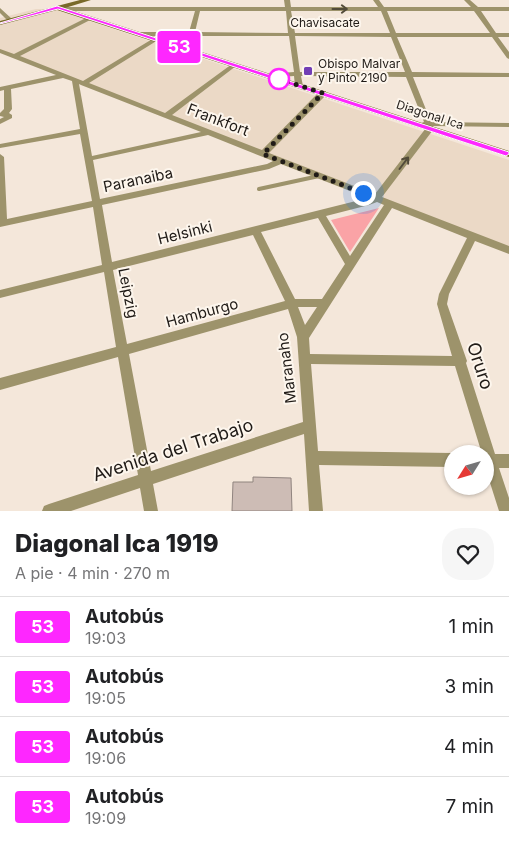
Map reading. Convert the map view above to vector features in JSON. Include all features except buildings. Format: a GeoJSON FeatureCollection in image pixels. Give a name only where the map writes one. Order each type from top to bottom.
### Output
{"type":"FeatureCollection","features":[{"type":"Feature","properties":{"kind":"main road"},"geometry":{"type":"LineString","coordinates":[[0,23],[88,0]]}},
{"type":"Feature","properties":{"kind":"main road","name":"Diagonal Ica"},"geometry":{"type":"LineString","coordinates":[[62,6],[90,18],[429,126],[509,154]]}},
{"type":"Feature","properties":{"kind":"street"},"geometry":{"type":"LineString","coordinates":[[188,50],[197,9],[196,0]]}},
{"type":"Feature","properties":{"kind":"street"},"geometry":{"type":"LineString","coordinates":[[287,0],[299,86]]}},
{"type":"Feature","properties":{"kind":"street"},"geometry":{"type":"LineString","coordinates":[[376,0],[394,35],[429,126]]}},
{"type":"Feature","properties":{"kind":"street"},"geometry":{"type":"LineString","coordinates":[[467,0],[495,35],[509,57]]}},
{"type":"Feature","properties":{"kind":"street"},"geometry":{"type":"LineString","coordinates":[[62,6],[107,9],[509,9]]}},
{"type":"Feature","properties":{"kind":"street"},"geometry":{"type":"LineString","coordinates":[[101,21],[107,9]]}},
{"type":"Feature","properties":{"kind":"street"},"geometry":{"type":"LineString","coordinates":[[0,10],[10,20]]}},
{"type":"Feature","properties":{"kind":"street"},"geometry":{"type":"LineString","coordinates":[[14,57],[90,18]]}},
{"type":"Feature","properties":{"kind":"street","name":"Chavisacate"},"geometry":{"type":"LineString","coordinates":[[141,34],[509,35]]}},
{"type":"Feature","properties":{"kind":"street"},"geometry":{"type":"LineString","coordinates":[[79,82],[156,39]]}},
{"type":"Feature","properties":{"kind":"street","name":"Frankfort"},"geometry":{"type":"LineString","coordinates":[[0,51],[508,248]]}},
{"type":"Feature","properties":{"kind":"street"},"geometry":{"type":"LineString","coordinates":[[166,116],[234,65]]}},
{"type":"Feature","properties":{"kind":"street"},"geometry":{"type":"LineString","coordinates":[[268,76],[298,74],[509,75]]}},
{"type":"Feature","properties":{"kind":"street"},"geometry":{"type":"LineString","coordinates":[[0,122],[8,118],[3,114],[8,109],[4,88],[64,76]]}},
{"type":"Feature","properties":{"kind":"street","name":"Leipzig"},"geometry":{"type":"LineString","coordinates":[[79,82],[82,131],[151,511]]}},
{"type":"Feature","properties":{"kind":"street"},"geometry":{"type":"LineString","coordinates":[[263,154],[323,93]]}},
{"type":"Feature","properties":{"kind":"street"},"geometry":{"type":"LineString","coordinates":[[429,126],[509,124]]}},
{"type":"Feature","properties":{"kind":"street"},"geometry":{"type":"LineString","coordinates":[[378,198],[429,126]]}},
{"type":"Feature","properties":{"kind":"street"},"geometry":{"type":"LineString","coordinates":[[0,146],[82,131]]}},
{"type":"Feature","properties":{"kind":"street"},"geometry":{"type":"LineString","coordinates":[[88,159],[209,133]]}},
{"type":"Feature","properties":{"kind":"street"},"geometry":{"type":"LineString","coordinates":[[0,157],[1,224]]}},
{"type":"Feature","properties":{"kind":"street","name":"Paranaiba"},"geometry":{"type":"LineString","coordinates":[[1,224],[269,166],[280,160]]}},
{"type":"Feature","properties":{"kind":"street","name":"Helsinki"},"geometry":{"type":"LineString","coordinates":[[0,294],[321,215],[378,198]]}},
{"type":"Feature","properties":{"kind":"street"},"geometry":{"type":"LineString","coordinates":[[303,337],[390,203]]}},
{"type":"Feature","properties":{"kind":"street"},"geometry":{"type":"LineString","coordinates":[[321,215],[350,264]]}},
{"type":"Feature","properties":{"kind":"street","name":"Maranaho"},"geometry":{"type":"LineString","coordinates":[[256,231],[292,304],[303,337],[316,511]]}},
{"type":"Feature","properties":{"kind":"street","name":"Oruro"},"geometry":{"type":"LineString","coordinates":[[473,236],[442,299],[484,445]]}},
{"type":"Feature","properties":{"kind":"street","name":"Hamburgo"},"geometry":{"type":"LineString","coordinates":[[0,384],[292,304],[326,303]]}},
{"type":"Feature","properties":{"kind":"street"},"geometry":{"type":"LineString","coordinates":[[306,359],[460,360]]}},
{"type":"Feature","properties":{"kind":"street","name":"Avenida del Trabajo"},"geometry":{"type":"LineString","coordinates":[[49,511],[145,478],[310,426]]}},
{"type":"Feature","properties":{"kind":"street"},"geometry":{"type":"LineString","coordinates":[[313,458],[444,460]]}},
{"type":"Feature","properties":{"kind":"street"},"geometry":{"type":"LineString","coordinates":[[494,461],[509,461]]}},
{"type":"Feature","properties":{"kind":"street","name":"Oruro"},"geometry":{"type":"LineString","coordinates":[[494,478],[506,511]]}},
{"type":"Feature","properties":{"kind":"lane"},"geometry":{"type":"LineString","coordinates":[[259,189],[320,176]]}},
{"type":"Feature","properties":{"kind":"shaded area"},"geometry":{"type":"Polygon","coordinates":[[[36,9],[53,9],[509,160],[509,248],[0,50],[0,18],[36,9]]]}},
{"type":"Feature","properties":{"kind":"shaded area"},"geometry":{"type":"Polygon","coordinates":[[[379,208],[350,252],[331,220],[379,208]]]}},
{"type":"Feature","properties":{"kind":"bus line","name":"53"},"geometry":{"type":"LineString","coordinates":[[0,23],[58,8],[509,154]]}},
{"type":"Feature","properties":{"kind":"place","name":"Obispo Malvar y Pinto 2190"},"geometry":{"type":"Point","coordinates":[308,71]}},
{"type":"Feature","properties":{"kind":"route"},"geometry":{"type":"LineString","coordinates":[[279,79],[323,93],[263,154],[363,193]]}}]}
